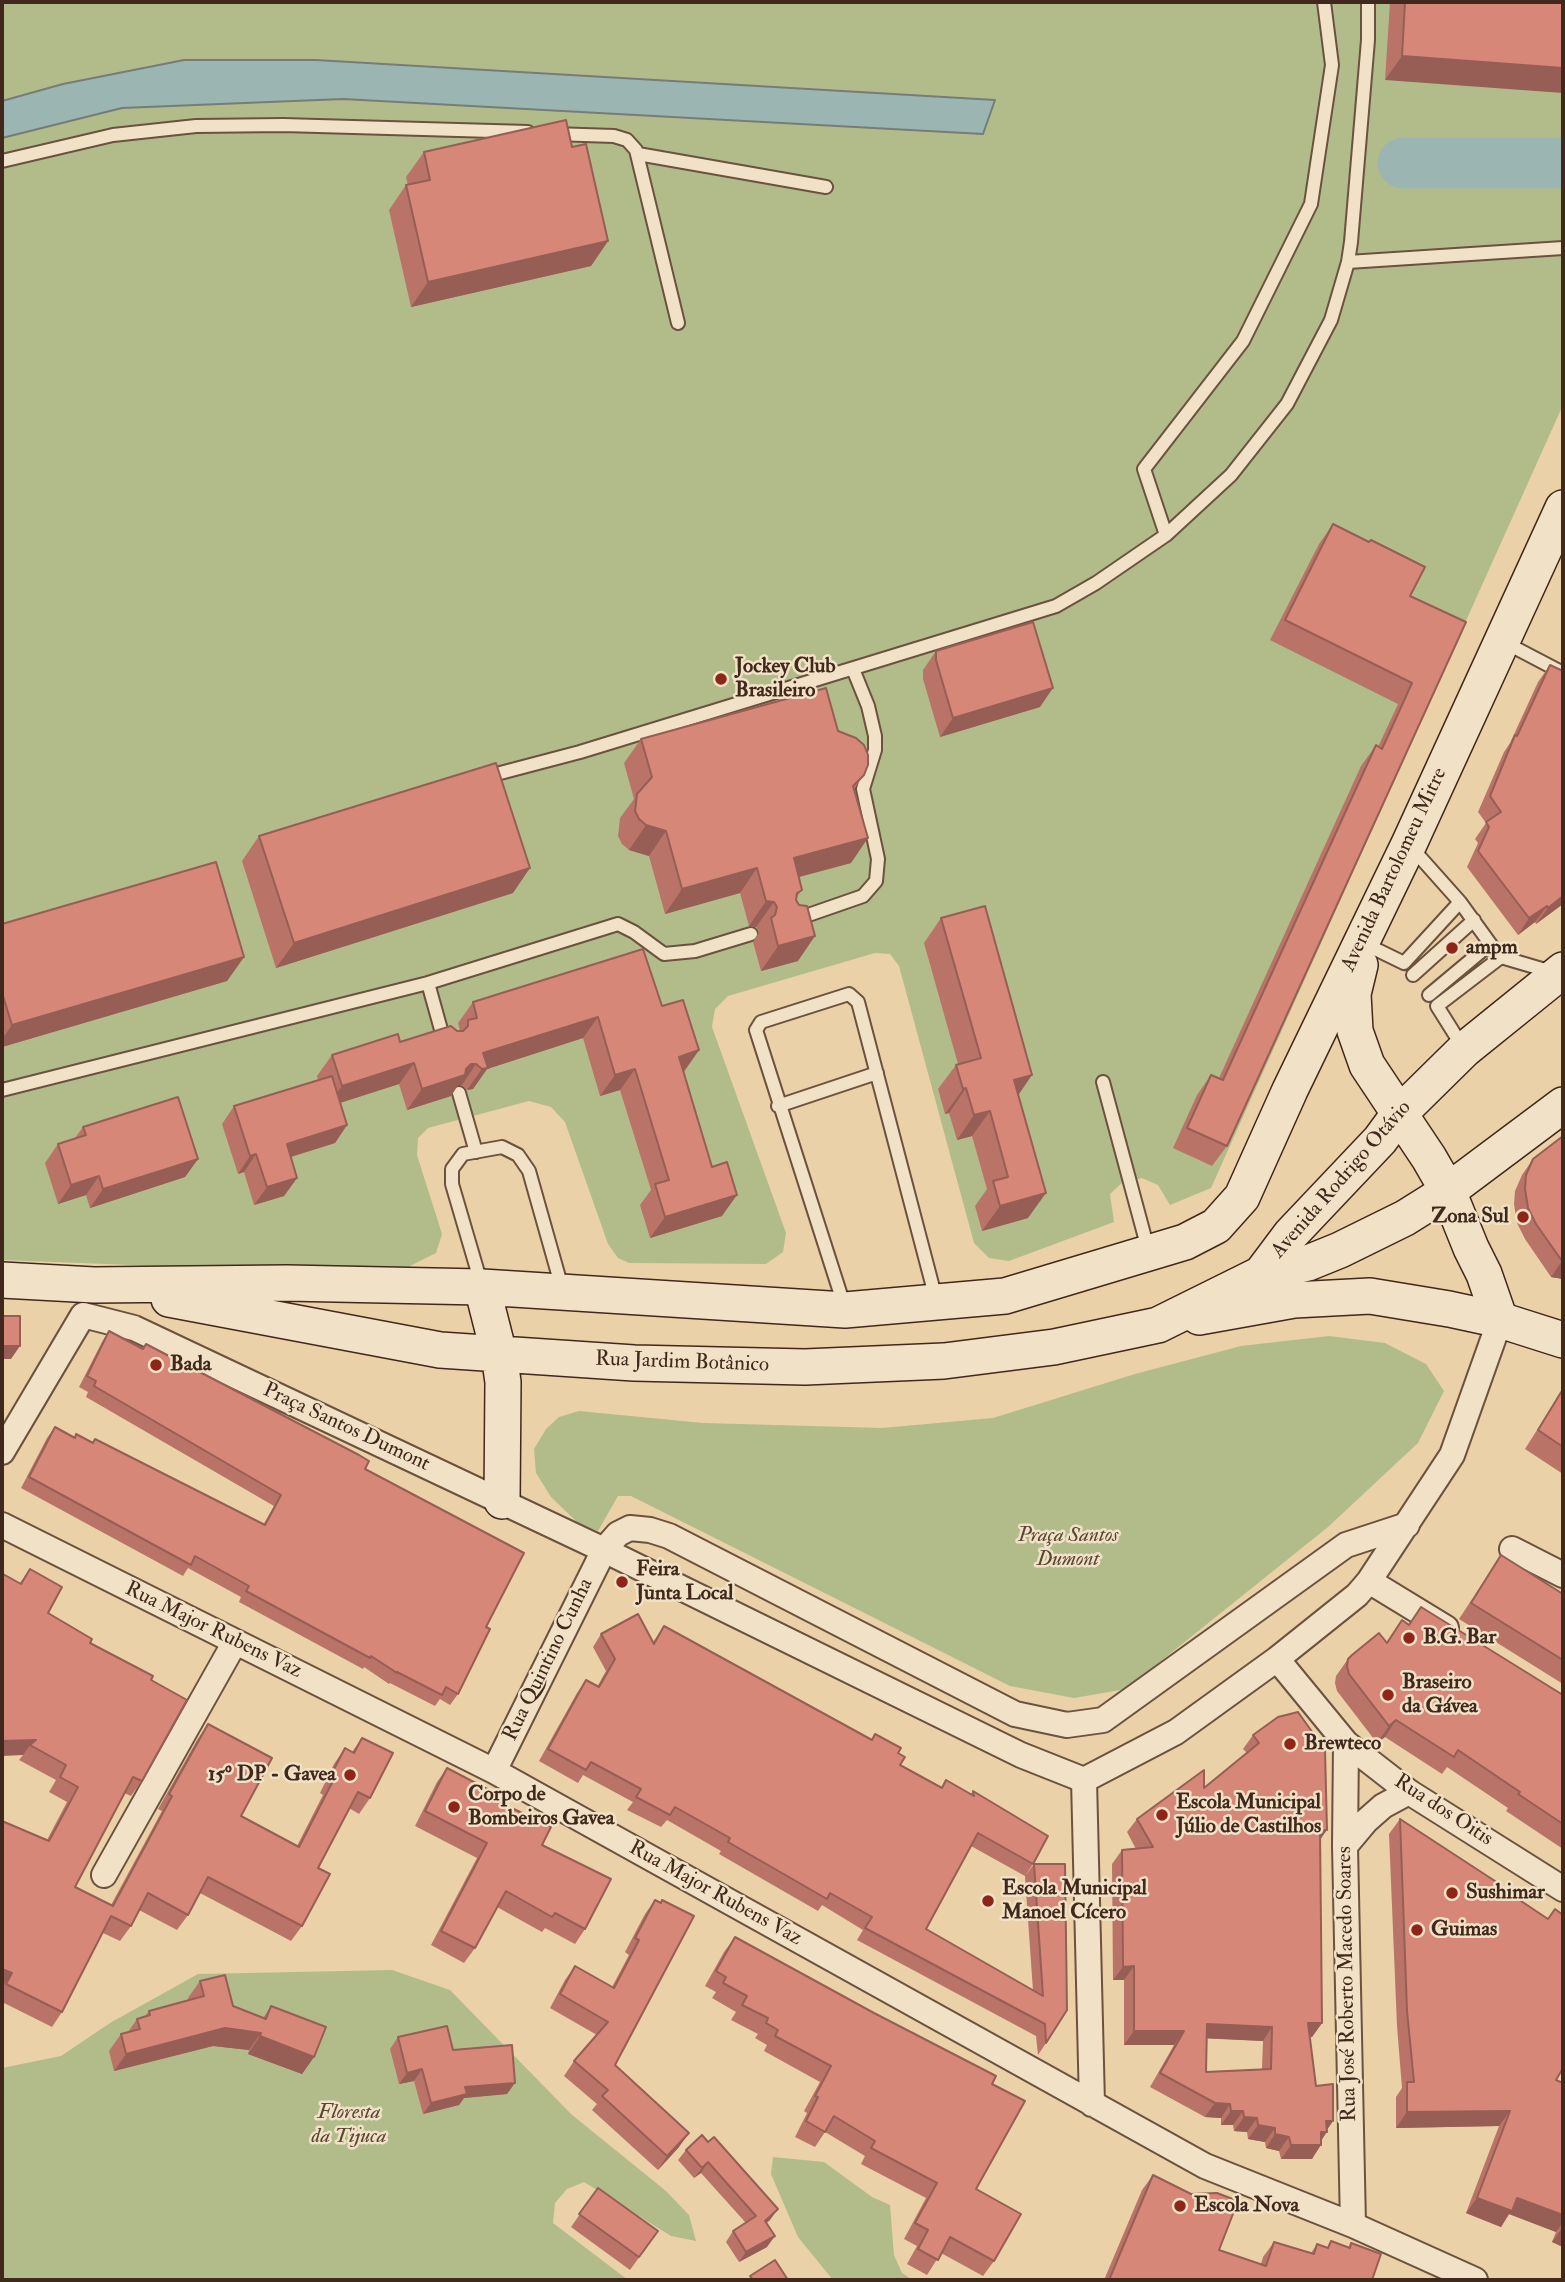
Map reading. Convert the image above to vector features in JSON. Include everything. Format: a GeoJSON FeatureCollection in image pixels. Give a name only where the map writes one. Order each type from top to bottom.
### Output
{"type":"FeatureCollection","features":[{"type":"Feature","properties":{"kind":"main road","name":"Avenida Bartolomeu Mitre"},"geometry":{"type":"LineString","coordinates":[[1216,1226],[1242,1197],[1290,1090],[1409,844],[1501,640],[1550,546],[1563,508]]}},
{"type":"Feature","properties":{"kind":"main road"},"geometry":{"type":"LineString","coordinates":[[1365,936],[1353,994],[1355,1031],[1367,1065],[1448,1191],[1484,1274],[1500,1320]]}},
{"type":"Feature","properties":{"kind":"main road","name":"Avenida Rodrigo Otávio"},"geometry":{"type":"LineString","coordinates":[[1261,1274],[1291,1234],[1380,1140],[1399,1114],[1464,1050],[1561,972]]}},
{"type":"Feature","properties":{"kind":"main road","name":"Avenida Rodrigo Otávio"},"geometry":{"type":"LineString","coordinates":[[1261,1274],[1308,1263],[1405,1218],[1448,1191],[1563,1105]]}},
{"type":"Feature","properties":{"kind":"main road","name":"Rua Jardim Botânico"},"geometry":{"type":"LineString","coordinates":[[90,1300],[287,1283],[482,1287],[845,1310],[1005,1296],[1185,1242],[1216,1226]]}},
{"type":"Feature","properties":{"kind":"main road","name":"Rua Jardim Botânico"},"geometry":{"type":"LineString","coordinates":[[2,1280],[90,1300],[440,1350],[645,1363],[805,1367],[930,1362],[1054,1347],[1158,1325],[1261,1274]]}},
{"type":"Feature","properties":{"kind":"main road"},"geometry":{"type":"LineString","coordinates":[[482,1287],[499,1354],[503,1398],[502,1501]]}},
{"type":"Feature","properties":{"kind":"main road"},"geometry":{"type":"LineString","coordinates":[[1158,1325],[1294,1300],[1370,1296],[1500,1320],[1563,1340]]}},
{"type":"Feature","properties":{"kind":"street"},"geometry":{"type":"LineString","coordinates":[[2,1452],[90,1300]]}},
{"type":"Feature","properties":{"kind":"street","name":"Praça Santos Dumont"},"geometry":{"type":"LineString","coordinates":[[90,1300],[134,1328],[604,1550],[1021,1755],[1084,1780]]}},
{"type":"Feature","properties":{"kind":"street"},"geometry":{"type":"LineString","coordinates":[[1092,2104],[1084,1780],[1176,1732],[1277,1659],[1357,1595],[1452,1455],[1500,1320]]}},
{"type":"Feature","properties":{"kind":"street","name":"Rua Major Rubens Vaz"},"geometry":{"type":"LineString","coordinates":[[2,1525],[494,1771],[1205,2166],[1353,2225],[1475,2280]]}},
{"type":"Feature","properties":{"kind":"street"},"geometry":{"type":"LineString","coordinates":[[604,1550],[618,1534],[630,1528],[669,1536],[1015,1714],[1067,1725],[1103,1720],[1346,1545],[1407,1525]]}},
{"type":"Feature","properties":{"kind":"street"},"geometry":{"type":"LineString","coordinates":[[1512,1549],[1563,1574]]}},
{"type":"Feature","properties":{"kind":"street","name":"Rua Quintino Cunha"},"geometry":{"type":"LineString","coordinates":[[494,1771],[604,1550]]}},
{"type":"Feature","properties":{"kind":"street"},"geometry":{"type":"LineString","coordinates":[[1369,1581],[1460,1637]]}},
{"type":"Feature","properties":{"kind":"street"},"geometry":{"type":"LineString","coordinates":[[104,1875],[235,1642]]}},
{"type":"Feature","properties":{"kind":"street","name":"Rua dos Oitis"},"geometry":{"type":"LineString","coordinates":[[1277,1659],[1346,1743],[1409,1792],[1563,1889]]}},
{"type":"Feature","properties":{"kind":"street","name":"Rua José Roberto Macedo Soares"},"geometry":{"type":"LineString","coordinates":[[1346,1743],[1345,1846],[1353,2225]]}},
{"type":"Feature","properties":{"kind":"street"},"geometry":{"type":"LineString","coordinates":[[1345,1846],[1383,1806],[1409,1792]]}},
{"type":"Feature","properties":{"kind":"lane"},"geometry":{"type":"LineString","coordinates":[[1166,535],[1144,469],[1243,341],[1311,204],[1332,65],[1324,2]]}},
{"type":"Feature","properties":{"kind":"lane"},"geometry":{"type":"LineString","coordinates":[[476,779],[580,752],[1056,606],[1096,583],[1166,535],[1231,475],[1287,404],[1331,320],[1349,261],[1368,40],[1368,2]]}},
{"type":"Feature","properties":{"kind":"lane"},"geometry":{"type":"LineString","coordinates":[[2,161],[113,135],[196,126],[459,129],[614,136],[627,140],[638,154],[678,323]]}},
{"type":"Feature","properties":{"kind":"lane"},"geometry":{"type":"LineString","coordinates":[[638,154],[826,187]]}},
{"type":"Feature","properties":{"kind":"lane"},"geometry":{"type":"LineString","coordinates":[[1349,261],[1563,248]]}},
{"type":"Feature","properties":{"kind":"lane"},"geometry":{"type":"LineString","coordinates":[[1501,640],[1563,673]]}},
{"type":"Feature","properties":{"kind":"lane"},"geometry":{"type":"LineString","coordinates":[[787,923],[863,896],[876,881],[878,859],[863,789],[875,750],[875,736],[868,706],[853,669]]}},
{"type":"Feature","properties":{"kind":"lane"},"geometry":{"type":"LineString","coordinates":[[1409,844],[1460,902],[1501,957],[1561,972]]}},
{"type":"Feature","properties":{"kind":"lane"},"geometry":{"type":"LineString","coordinates":[[1404,963],[1460,902]]}},
{"type":"Feature","properties":{"kind":"lane"},"geometry":{"type":"LineString","coordinates":[[1413,975],[1474,920]]}},
{"type":"Feature","properties":{"kind":"lane"},"geometry":{"type":"LineString","coordinates":[[2,1090],[428,982],[618,924],[664,954],[695,951],[751,934]]}},
{"type":"Feature","properties":{"kind":"lane"},"geometry":{"type":"LineString","coordinates":[[1365,936],[1404,963],[1433,1001],[1464,1050]]}},
{"type":"Feature","properties":{"kind":"lane"},"geometry":{"type":"LineString","coordinates":[[1433,1001],[1490,944]]}},
{"type":"Feature","properties":{"kind":"lane"},"geometry":{"type":"LineString","coordinates":[[1433,1001],[1501,957]]}},
{"type":"Feature","properties":{"kind":"lane"},"geometry":{"type":"LineString","coordinates":[[428,982],[445,1044]]}},
{"type":"Feature","properties":{"kind":"lane"},"geometry":{"type":"LineString","coordinates":[[845,1310],[756,1030],[761,1022],[849,994],[858,1002],[936,1303]]}},
{"type":"Feature","properties":{"kind":"lane"},"geometry":{"type":"LineString","coordinates":[[778,1106],[877,1073]]}},
{"type":"Feature","properties":{"kind":"lane"},"geometry":{"type":"LineString","coordinates":[[1103,1082],[1149,1253]]}},
{"type":"Feature","properties":{"kind":"lane"},"geometry":{"type":"LineString","coordinates":[[460,1093],[476,1152]]}},
{"type":"Feature","properties":{"kind":"lane"},"geometry":{"type":"LineString","coordinates":[[482,1287],[452,1184],[452,1169],[463,1154],[502,1147],[518,1155],[529,1171],[563,1292]]}},
{"type":"Feature","properties":{"kind":"green space","name":"Jockey Club Brasileiro"},"geometry":{"type":"Polygon","coordinates":[[[2,2],[1563,2],[1563,405],[1211,1188],[1170,1205],[1158,1185],[1142,1178],[1122,1183],[1110,1194],[1114,1222],[1009,1261],[989,1258],[974,1243],[899,966],[890,954],[875,953],[728,996],[715,1009],[712,1027],[786,1233],[783,1252],[766,1264],[629,1263],[618,1258],[608,1244],[565,1122],[551,1107],[529,1101],[428,1128],[418,1138],[417,1155],[442,1234],[436,1253],[392,1275],[2,1260],[2,2]]]}},
{"type":"Feature","properties":{"kind":"green space","name":"Praça Santos Dumont"},"geometry":{"type":"Polygon","coordinates":[[[1329,1336],[1385,1343],[1426,1364],[1444,1391],[1418,1443],[1328,1527],[1126,1689],[1074,1698],[1010,1686],[631,1496],[618,1496],[598,1531],[578,1523],[551,1497],[536,1473],[534,1449],[546,1429],[559,1417],[579,1411],[703,1423],[882,1428],[993,1418],[1135,1374],[1241,1346],[1329,1336]]]}},
{"type":"Feature","properties":{"kind":"green space","name":"Floresta da Tijuca"},"geometry":{"type":"Polygon","coordinates":[[[392,1970],[450,1990],[571,2114],[666,2191],[689,2215],[696,2241],[671,2236],[584,2182],[567,2189],[555,2203],[553,2223],[628,2280],[2,2280],[2,2068],[61,2056],[110,2023],[198,1974],[392,1970]]]}},
{"type":"Feature","properties":{"kind":"green space"},"geometry":{"type":"Polygon","coordinates":[[[773,2157],[824,2162],[872,2197],[890,2205],[894,2255],[902,2273],[913,2280],[833,2280],[798,2237],[771,2174],[773,2157]]]}},
{"type":"Feature","properties":{"kind":"water"},"geometry":{"type":"Polygon","coordinates":[[[184,60],[316,60],[995,100],[983,134],[343,99],[122,108],[2,138],[2,101],[63,84],[184,60]]]}},
{"type":"Feature","properties":{"kind":"building"},"geometry":{"type":"Polygon","coordinates":[[[1405,2],[1563,2],[1563,68],[1402,56],[1405,2]]]}},
{"type":"Feature","properties":{"kind":"building"},"geometry":{"type":"Polygon","coordinates":[[[566,120],[572,147],[586,144],[608,241],[428,282],[406,185],[430,180],[424,152],[566,120]]]}},
{"type":"Feature","properties":{"kind":"building"},"geometry":{"type":"Polygon","coordinates":[[[1333,524],[1425,567],[1410,596],[1466,622],[1227,1146],[1187,1128],[1211,1075],[1223,1080],[1376,745],[1382,749],[1412,683],[1285,620],[1333,524]]]}},
{"type":"Feature","properties":{"kind":"building"},"geometry":{"type":"Polygon","coordinates":[[[1033,622],[1053,688],[953,718],[936,660],[936,651],[1033,622]]]}},
{"type":"Feature","properties":{"kind":"building"},"geometry":{"type":"Polygon","coordinates":[[[1550,665],[1563,671],[1563,896],[1529,918],[1478,851],[1489,827],[1486,822],[1501,812],[1490,796],[1515,735],[1517,736],[1550,665]]]}},
{"type":"Feature","properties":{"kind":"building"},"geometry":{"type":"Polygon","coordinates":[[[826,688],[838,731],[856,738],[864,745],[868,755],[864,775],[853,786],[868,838],[794,858],[802,890],[797,893],[796,900],[799,905],[807,906],[815,936],[778,946],[771,918],[777,907],[774,902],[766,901],[757,868],[682,889],[666,831],[646,825],[635,811],[637,794],[652,777],[641,739],[826,688]]]}},
{"type":"Feature","properties":{"kind":"building"},"geometry":{"type":"Polygon","coordinates":[[[496,763],[530,868],[294,943],[259,836],[496,763]]]}},
{"type":"Feature","properties":{"kind":"building"},"geometry":{"type":"Polygon","coordinates":[[[216,862],[244,957],[12,1025],[2,993],[2,924],[216,862]]]}},
{"type":"Feature","properties":{"kind":"building"},"geometry":{"type":"Polygon","coordinates":[[[985,906],[1032,1075],[1014,1080],[1046,1193],[1000,1206],[993,1181],[1008,1177],[990,1111],[974,1115],[956,1065],[981,1058],[941,918],[985,906]]]}},
{"type":"Feature","properties":{"kind":"building"},"geometry":{"type":"Polygon","coordinates":[[[643,949],[662,1006],[683,1000],[699,1050],[679,1057],[712,1167],[727,1162],[737,1195],[665,1217],[655,1184],[669,1180],[635,1069],[615,1075],[598,1017],[483,1053],[488,1068],[482,1069],[471,1064],[465,1075],[422,1089],[414,1063],[342,1086],[332,1055],[398,1034],[400,1042],[451,1026],[457,1031],[463,1031],[468,1026],[468,1020],[477,1018],[473,1002],[643,949]]]}},
{"type":"Feature","properties":{"kind":"building"},"geometry":{"type":"Polygon","coordinates":[[[332,1076],[347,1125],[287,1144],[297,1178],[267,1187],[256,1154],[250,1156],[234,1106],[332,1076]]]}},
{"type":"Feature","properties":{"kind":"building"},"geometry":{"type":"Polygon","coordinates":[[[178,1097],[198,1159],[103,1189],[99,1176],[71,1185],[58,1144],[86,1135],[83,1127],[178,1097]]]}},
{"type":"Feature","properties":{"kind":"building"},"geometry":{"type":"Polygon","coordinates":[[[1563,1136],[1563,1262],[1536,1224],[1528,1208],[1525,1189],[1526,1175],[1533,1159],[1563,1136]]]}},
{"type":"Feature","properties":{"kind":"building"},"geometry":{"type":"Polygon","coordinates":[[[2,1316],[20,1316],[20,1346],[2,1346],[2,1316]]]}},
{"type":"Feature","properties":{"kind":"building"},"geometry":{"type":"Polygon","coordinates":[[[109,1331],[143,1349],[146,1344],[359,1455],[369,1461],[365,1469],[524,1553],[486,1627],[490,1629],[458,1694],[446,1687],[442,1695],[397,1673],[371,1656],[370,1658],[246,1591],[249,1586],[195,1556],[191,1565],[29,1477],[55,1427],[75,1438],[76,1434],[93,1443],[95,1439],[265,1525],[281,1495],[94,1386],[96,1381],[87,1376],[109,1331]]]}},
{"type":"Feature","properties":{"kind":"building"},"geometry":{"type":"Polygon","coordinates":[[[1563,1389],[1563,1447],[1538,1430],[1563,1389]]]}},
{"type":"Feature","properties":{"kind":"building"},"geometry":{"type":"Polygon","coordinates":[[[1501,1555],[1563,1594],[1563,1660],[1471,1603],[1501,1555]]]}},
{"type":"Feature","properties":{"kind":"building"},"geometry":{"type":"Polygon","coordinates":[[[30,1569],[62,1587],[48,1613],[92,1639],[90,1643],[153,1676],[151,1680],[187,1700],[142,1781],[133,1777],[75,1887],[113,1906],[172,1796],[169,1794],[208,1724],[272,1758],[241,1816],[299,1847],[334,1779],[330,1777],[345,1748],[354,1753],[362,1738],[393,1753],[370,1798],[358,1792],[318,1868],[330,1874],[302,1926],[208,1877],[188,1915],[148,1893],[131,1926],[111,1916],[62,2012],[6,1984],[12,1973],[2,1969],[2,1821],[49,1841],[78,1787],[60,1777],[66,1765],[30,1745],[36,1740],[2,1741],[2,1578],[3,1574],[21,1584],[30,1569]]]}},
{"type":"Feature","properties":{"kind":"building"},"geometry":{"type":"Polygon","coordinates":[[[1421,1607],[1563,1695],[1563,1824],[1458,1750],[1454,1757],[1396,1720],[1389,1726],[1349,1674],[1348,1659],[1352,1655],[1379,1633],[1387,1643],[1402,1620],[1409,1625],[1421,1607]]]}},
{"type":"Feature","properties":{"kind":"building"},"geometry":{"type":"Polygon","coordinates":[[[638,1614],[654,1644],[664,1626],[872,1740],[875,1734],[901,1748],[898,1753],[905,1757],[900,1765],[942,1788],[946,1780],[974,1796],[973,1791],[1048,1836],[1033,1864],[978,1833],[926,1929],[1043,1996],[1034,1864],[1065,1864],[1067,2010],[1046,2043],[1045,2024],[865,1928],[872,1917],[830,1893],[827,1899],[728,1842],[730,1838],[675,1807],[670,1815],[636,1797],[641,1789],[591,1762],[586,1770],[548,1749],[586,1680],[599,1687],[615,1659],[601,1634],[638,1614]]]}},
{"type":"Feature","properties":{"kind":"building"},"geometry":{"type":"Polygon","coordinates":[[[1298,1712],[1325,1750],[1327,1830],[1320,1830],[1322,2023],[1308,2023],[1316,2086],[1333,2084],[1333,2121],[1326,2121],[1327,2132],[1321,2132],[1321,2145],[1291,2145],[1289,2137],[1275,2134],[1275,2128],[1258,2125],[1257,2118],[1244,2117],[1243,2111],[1231,2111],[1230,2104],[1215,2103],[1160,2073],[1184,2031],[1134,2031],[1134,1966],[1123,1967],[1122,1850],[1153,1847],[1137,1819],[1204,1770],[1204,1788],[1259,1743],[1253,1735],[1278,1717],[1298,1712]],[[1207,2024],[1206,2072],[1271,2069],[1272,2027],[1207,2024]]]}},
{"type":"Feature","properties":{"kind":"building"},"geometry":{"type":"Polygon","coordinates":[[[447,1768],[491,1791],[489,1797],[551,1827],[542,1845],[611,1879],[585,1929],[555,1913],[552,1917],[506,1891],[475,1948],[441,1931],[487,1843],[425,1811],[447,1768]]]}},
{"type":"Feature","properties":{"kind":"building"},"geometry":{"type":"Polygon","coordinates":[[[1400,1819],[1548,1919],[1555,1909],[1563,1915],[1563,2068],[1556,2080],[1563,2083],[1563,2215],[1517,2198],[1512,2211],[1477,2198],[1510,2111],[1407,2112],[1407,2082],[1414,2082],[1407,2011],[1400,1819]]]}},
{"type":"Feature","properties":{"kind":"building"},"geometry":{"type":"Polygon","coordinates":[[[655,1900],[661,1903],[662,1900],[694,1916],[615,2065],[689,2133],[667,2156],[602,2096],[608,2090],[574,2061],[608,2022],[560,1994],[575,1966],[614,1988],[639,1940],[635,1938],[655,1900]]]}},
{"type":"Feature","properties":{"kind":"building"},"geometry":{"type":"Polygon","coordinates":[[[735,1937],[996,2076],[992,2084],[1025,2101],[976,2189],[1021,2214],[994,2261],[950,2237],[938,2260],[918,2249],[928,2230],[915,2223],[937,2183],[871,2148],[875,2141],[834,2116],[825,2132],[806,2121],[818,2097],[815,2096],[831,2066],[775,2036],[778,2030],[766,2023],[768,2018],[742,2005],[747,1996],[723,1983],[726,1977],[716,1971],[735,1937]]]}},
{"type":"Feature","properties":{"kind":"building"},"geometry":{"type":"Polygon","coordinates":[[[225,1975],[233,2006],[266,2019],[271,2006],[326,2027],[314,2057],[260,2036],[261,2033],[225,2028],[126,2054],[121,2034],[140,2029],[137,2019],[150,2015],[149,2011],[204,1996],[200,1981],[225,1975]]]}},
{"type":"Feature","properties":{"kind":"building"},"geometry":{"type":"Polygon","coordinates":[[[447,2026],[453,2050],[512,2045],[515,2083],[465,2087],[467,2094],[431,2103],[422,2069],[407,2073],[398,2037],[447,2026]]]}},
{"type":"Feature","properties":{"kind":"building"},"geometry":{"type":"Polygon","coordinates":[[[702,2135],[708,2142],[714,2137],[778,2209],[765,2221],[775,2236],[746,2252],[733,2231],[756,2216],[708,2162],[702,2168],[686,2150],[702,2135]]]}},
{"type":"Feature","properties":{"kind":"building","name":"Escola Nova"},"geometry":{"type":"Polygon","coordinates":[[[1153,2175],[1191,2194],[1217,2193],[1238,2201],[1219,2250],[1266,2266],[1274,2242],[1314,2254],[1317,2244],[1328,2248],[1331,2241],[1350,2248],[1351,2243],[1381,2254],[1372,2280],[1109,2280],[1153,2175]]]}},
{"type":"Feature","properties":{"kind":"building"},"geometry":{"type":"Polygon","coordinates":[[[598,2188],[658,2231],[639,2257],[579,2214],[598,2188]]]}},
{"type":"Feature","properties":{"kind":"building"},"geometry":{"type":"Polygon","coordinates":[[[775,2260],[788,2280],[753,2280],[750,2276],[775,2260]]]}},
{"type":"Feature","properties":{"kind":"waterway"},"geometry":{"type":"LineString","coordinates":[[1403,163],[1563,163]]}},
{"type":"Feature","properties":{"kind":"place","name":"Jockey Club Brasileiro"},"geometry":{"type":"Point","coordinates":[721,679]}},
{"type":"Feature","properties":{"kind":"place","name":"ampm"},"geometry":{"type":"Point","coordinates":[1452,948]}},
{"type":"Feature","properties":{"kind":"place","name":"Zona Sul"},"geometry":{"type":"Point","coordinates":[1523,1217]}},
{"type":"Feature","properties":{"kind":"place","name":"Bada"},"geometry":{"type":"Point","coordinates":[156,1365]}},
{"type":"Feature","properties":{"kind":"place","name":"Feira Junta Local"},"geometry":{"type":"Point","coordinates":[622,1582]}},
{"type":"Feature","properties":{"kind":"place","name":"B.G. Bar"},"geometry":{"type":"Point","coordinates":[1409,1638]}},
{"type":"Feature","properties":{"kind":"place","name":"Braseiro da Gávea"},"geometry":{"type":"Point","coordinates":[1388,1695]}},
{"type":"Feature","properties":{"kind":"place","name":"Brewteco"},"geometry":{"type":"Point","coordinates":[1290,1744]}},
{"type":"Feature","properties":{"kind":"place","name":"15º DP - Gavea"},"geometry":{"type":"Point","coordinates":[350,1775]}},
{"type":"Feature","properties":{"kind":"place","name":"Corpo de Bombeiros Gavea"},"geometry":{"type":"Point","coordinates":[454,1807]}},
{"type":"Feature","properties":{"kind":"place","name":"Escola Municipal Júlio de Castilhos"},"geometry":{"type":"Point","coordinates":[1162,1815]}},
{"type":"Feature","properties":{"kind":"place","name":"Sushimar"},"geometry":{"type":"Point","coordinates":[1452,1893]}},
{"type":"Feature","properties":{"kind":"place","name":"Escola Municipal Manoel Cícero"},"geometry":{"type":"Point","coordinates":[988,1901]}},
{"type":"Feature","properties":{"kind":"place","name":"Guimas"},"geometry":{"type":"Point","coordinates":[1417,1930]}},
{"type":"Feature","properties":{"kind":"place","name":"Escola Nova"},"geometry":{"type":"Point","coordinates":[1180,2206]}}]}
